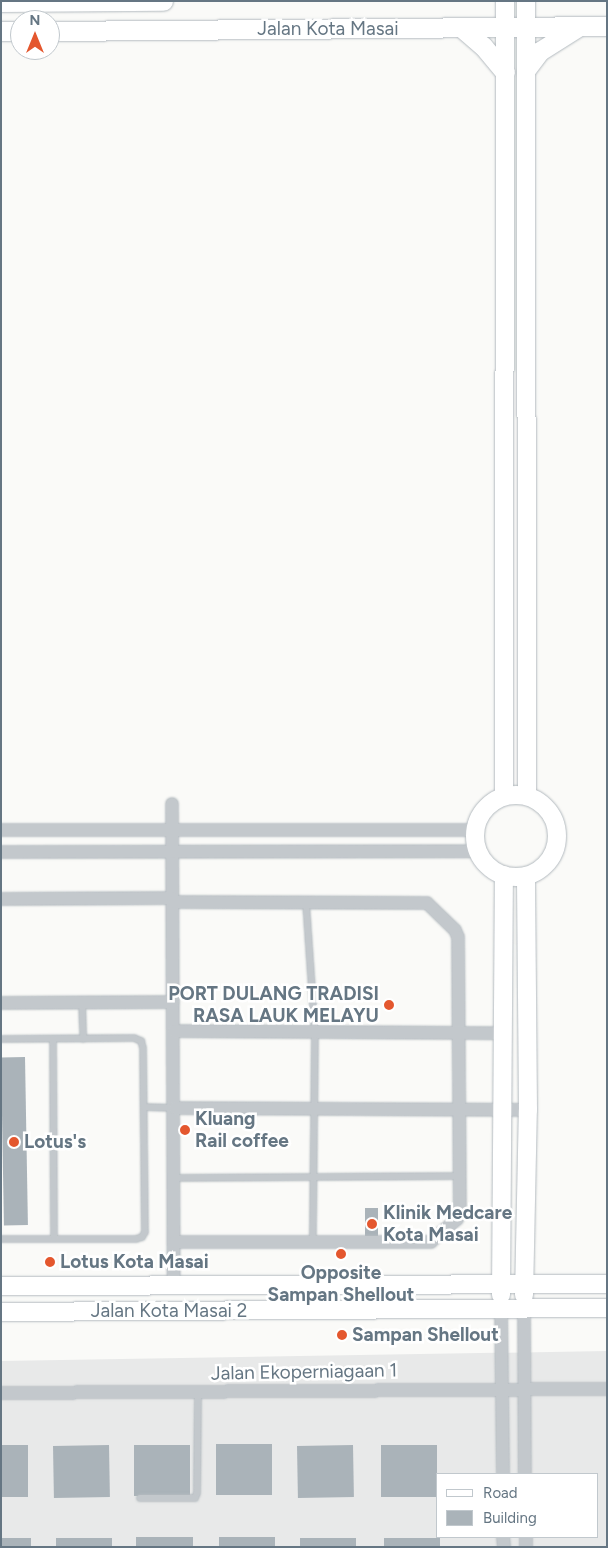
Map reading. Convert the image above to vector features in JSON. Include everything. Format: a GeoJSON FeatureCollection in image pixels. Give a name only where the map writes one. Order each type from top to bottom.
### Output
{"type":"FeatureCollection","features":[{"type":"Feature","properties":{"kind":"main road"},"geometry":{"type":"LineString","coordinates":[[1,2],[163,1]]}},
{"type":"Feature","properties":{"kind":"main road","name":"Jalan Kota Masai"},"geometry":{"type":"LineString","coordinates":[[60,30],[607,26]]}},
{"type":"Feature","properties":{"kind":"main road"},"geometry":{"type":"LineString","coordinates":[[527,68],[547,45],[579,27]]}},
{"type":"Feature","properties":{"kind":"main road"},"geometry":{"type":"LineString","coordinates":[[462,28],[483,46],[505,72]]}},
{"type":"Feature","properties":{"kind":"street"},"geometry":{"type":"LineString","coordinates":[[504,796],[505,1]]}},
{"type":"Feature","properties":{"kind":"street"},"geometry":{"type":"LineString","coordinates":[[526,1],[527,796]]}},
{"type":"Feature","properties":{"kind":"street"},"geometry":{"type":"LineString","coordinates":[[504,796],[527,796],[539,801],[549,810],[556,823],[558,836],[556,849],[549,861],[539,870],[526,876],[504,875],[488,866],[477,851],[475,830],[480,815],[490,803],[504,796]]}},
{"type":"Feature","properties":{"kind":"street"},"geometry":{"type":"LineString","coordinates":[[172,804],[175,1108],[174,1286]]}},
{"type":"Feature","properties":{"kind":"street"},"geometry":{"type":"LineString","coordinates":[[1,830],[475,830]]}},
{"type":"Feature","properties":{"kind":"street"},"geometry":{"type":"LineString","coordinates":[[1,852],[477,851]]}},
{"type":"Feature","properties":{"kind":"street"},"geometry":{"type":"LineString","coordinates":[[503,1473],[501,1110],[504,875]]}},
{"type":"Feature","properties":{"kind":"street"},"geometry":{"type":"LineString","coordinates":[[526,876],[528,1110],[524,1284],[526,1473]]}},
{"type":"Feature","properties":{"kind":"street"},"geometry":{"type":"LineString","coordinates":[[1,899],[430,904],[458,935],[460,1214],[434,1241],[175,1242]]}},
{"type":"Feature","properties":{"kind":"street"},"geometry":{"type":"LineString","coordinates":[[1,1003],[173,1002]]}},
{"type":"Feature","properties":{"kind":"street"},"geometry":{"type":"LineString","coordinates":[[174,1031],[502,1032]]}},
{"type":"Feature","properties":{"kind":"street"},"geometry":{"type":"LineString","coordinates":[[175,1108],[528,1110]]}},
{"type":"Feature","properties":{"kind":"street","name":"Jalan Kota Masai 2"},"geometry":{"type":"LineString","coordinates":[[1,1286],[607,1284]]}},
{"type":"Feature","properties":{"kind":"street","name":"Jalan Kota Masai 2"},"geometry":{"type":"LineString","coordinates":[[1,1312],[607,1308]]}},
{"type":"Feature","properties":{"kind":"street","name":"Jalan Ekoperniagaan 1"},"geometry":{"type":"LineString","coordinates":[[1,1394],[607,1389]]}},
{"type":"Feature","properties":{"kind":"lane"},"geometry":{"type":"LineString","coordinates":[[306,902],[315,1032],[313,1241]]}},
{"type":"Feature","properties":{"kind":"lane"},"geometry":{"type":"LineString","coordinates":[[82,1002],[83,1039]]}},
{"type":"Feature","properties":{"kind":"lane"},"geometry":{"type":"LineString","coordinates":[[1,1039],[134,1038],[141,1041],[143,1048],[144,1107],[144,1235],[136,1239],[1,1239]]}},
{"type":"Feature","properties":{"kind":"lane"},"geometry":{"type":"LineString","coordinates":[[53,1039],[54,1239]]}},
{"type":"Feature","properties":{"kind":"lane"},"geometry":{"type":"LineString","coordinates":[[144,1107],[175,1108]]}},
{"type":"Feature","properties":{"kind":"lane"},"geometry":{"type":"LineString","coordinates":[[175,1178],[460,1176]]}},
{"type":"Feature","properties":{"kind":"lane"},"geometry":{"type":"LineString","coordinates":[[140,1498],[194,1498],[197,1493],[198,1392]]}},
{"type":"Feature","properties":{"kind":"shaded area"},"geometry":{"type":"Polygon","coordinates":[[[607,1351],[607,1547],[1,1547],[1,1361],[607,1351]]]}},
{"type":"Feature","properties":{"kind":"building","name":"Lotus's"},"geometry":{"type":"Polygon","coordinates":[[[1,1057],[25,1057],[28,1225],[4,1225],[1,1057]]]}},
{"type":"Feature","properties":{"kind":"building","name":"Klinik Medcare Kota Masai"},"geometry":{"type":"Polygon","coordinates":[[[365,1208],[378,1208],[378,1239],[365,1239],[365,1208]]]}},
{"type":"Feature","properties":{"kind":"building"},"geometry":{"type":"Polygon","coordinates":[[[216,1444],[272,1444],[272,1495],[216,1495],[216,1444]]]}},
{"type":"Feature","properties":{"kind":"building"},"geometry":{"type":"Polygon","coordinates":[[[1,1445],[28,1445],[28,1497],[1,1497],[1,1445]]]}},
{"type":"Feature","properties":{"kind":"building"},"geometry":{"type":"Polygon","coordinates":[[[109,1445],[110,1497],[54,1498],[53,1446],[109,1445]]]}},
{"type":"Feature","properties":{"kind":"building"},"geometry":{"type":"Polygon","coordinates":[[[134,1445],[190,1445],[190,1496],[134,1496],[134,1445]]]}},
{"type":"Feature","properties":{"kind":"building"},"geometry":{"type":"Polygon","coordinates":[[[353,1445],[354,1497],[298,1498],[297,1446],[353,1445]]]}},
{"type":"Feature","properties":{"kind":"building"},"geometry":{"type":"Polygon","coordinates":[[[381,1445],[437,1445],[436,1497],[381,1497],[381,1445]]]}},
{"type":"Feature","properties":{"kind":"building"},"geometry":{"type":"Polygon","coordinates":[[[136,1537],[193,1537],[193,1547],[136,1547],[136,1537]]]}},
{"type":"Feature","properties":{"kind":"building"},"geometry":{"type":"Polygon","coordinates":[[[219,1537],[275,1537],[275,1547],[219,1547],[219,1537]]]}},
{"type":"Feature","properties":{"kind":"building"},"geometry":{"type":"Polygon","coordinates":[[[1,1538],[31,1538],[31,1547],[1,1547],[1,1538]]]}},
{"type":"Feature","properties":{"kind":"building"},"geometry":{"type":"Polygon","coordinates":[[[56,1538],[112,1538],[112,1547],[56,1547],[56,1538]]]}},
{"type":"Feature","properties":{"kind":"building"},"geometry":{"type":"Polygon","coordinates":[[[300,1538],[356,1538],[356,1547],[300,1547],[300,1538]]]}},
{"type":"Feature","properties":{"kind":"building"},"geometry":{"type":"Polygon","coordinates":[[[384,1538],[440,1538],[440,1547],[384,1547],[384,1538]]]}},
{"type":"Feature","properties":{"kind":"place","name":"PORT DULANG TRADISI RASA LAUK MELAYU"},"geometry":{"type":"Point","coordinates":[389,1005]}},
{"type":"Feature","properties":{"kind":"place","name":"Kluang Rail coffee"},"geometry":{"type":"Point","coordinates":[185,1130]}},
{"type":"Feature","properties":{"kind":"place","name":"Lotus's"},"geometry":{"type":"Point","coordinates":[14,1142]}},
{"type":"Feature","properties":{"kind":"place","name":"Klinik Medcare Kota Masai"},"geometry":{"type":"Point","coordinates":[372,1224]}},
{"type":"Feature","properties":{"kind":"place","name":"Opposite Sampan Shellout"},"geometry":{"type":"Point","coordinates":[341,1254]}},
{"type":"Feature","properties":{"kind":"place","name":"Lotus Kota Masai"},"geometry":{"type":"Point","coordinates":[50,1262]}},
{"type":"Feature","properties":{"kind":"place","name":"Sampan Shellout"},"geometry":{"type":"Point","coordinates":[342,1335]}}]}
